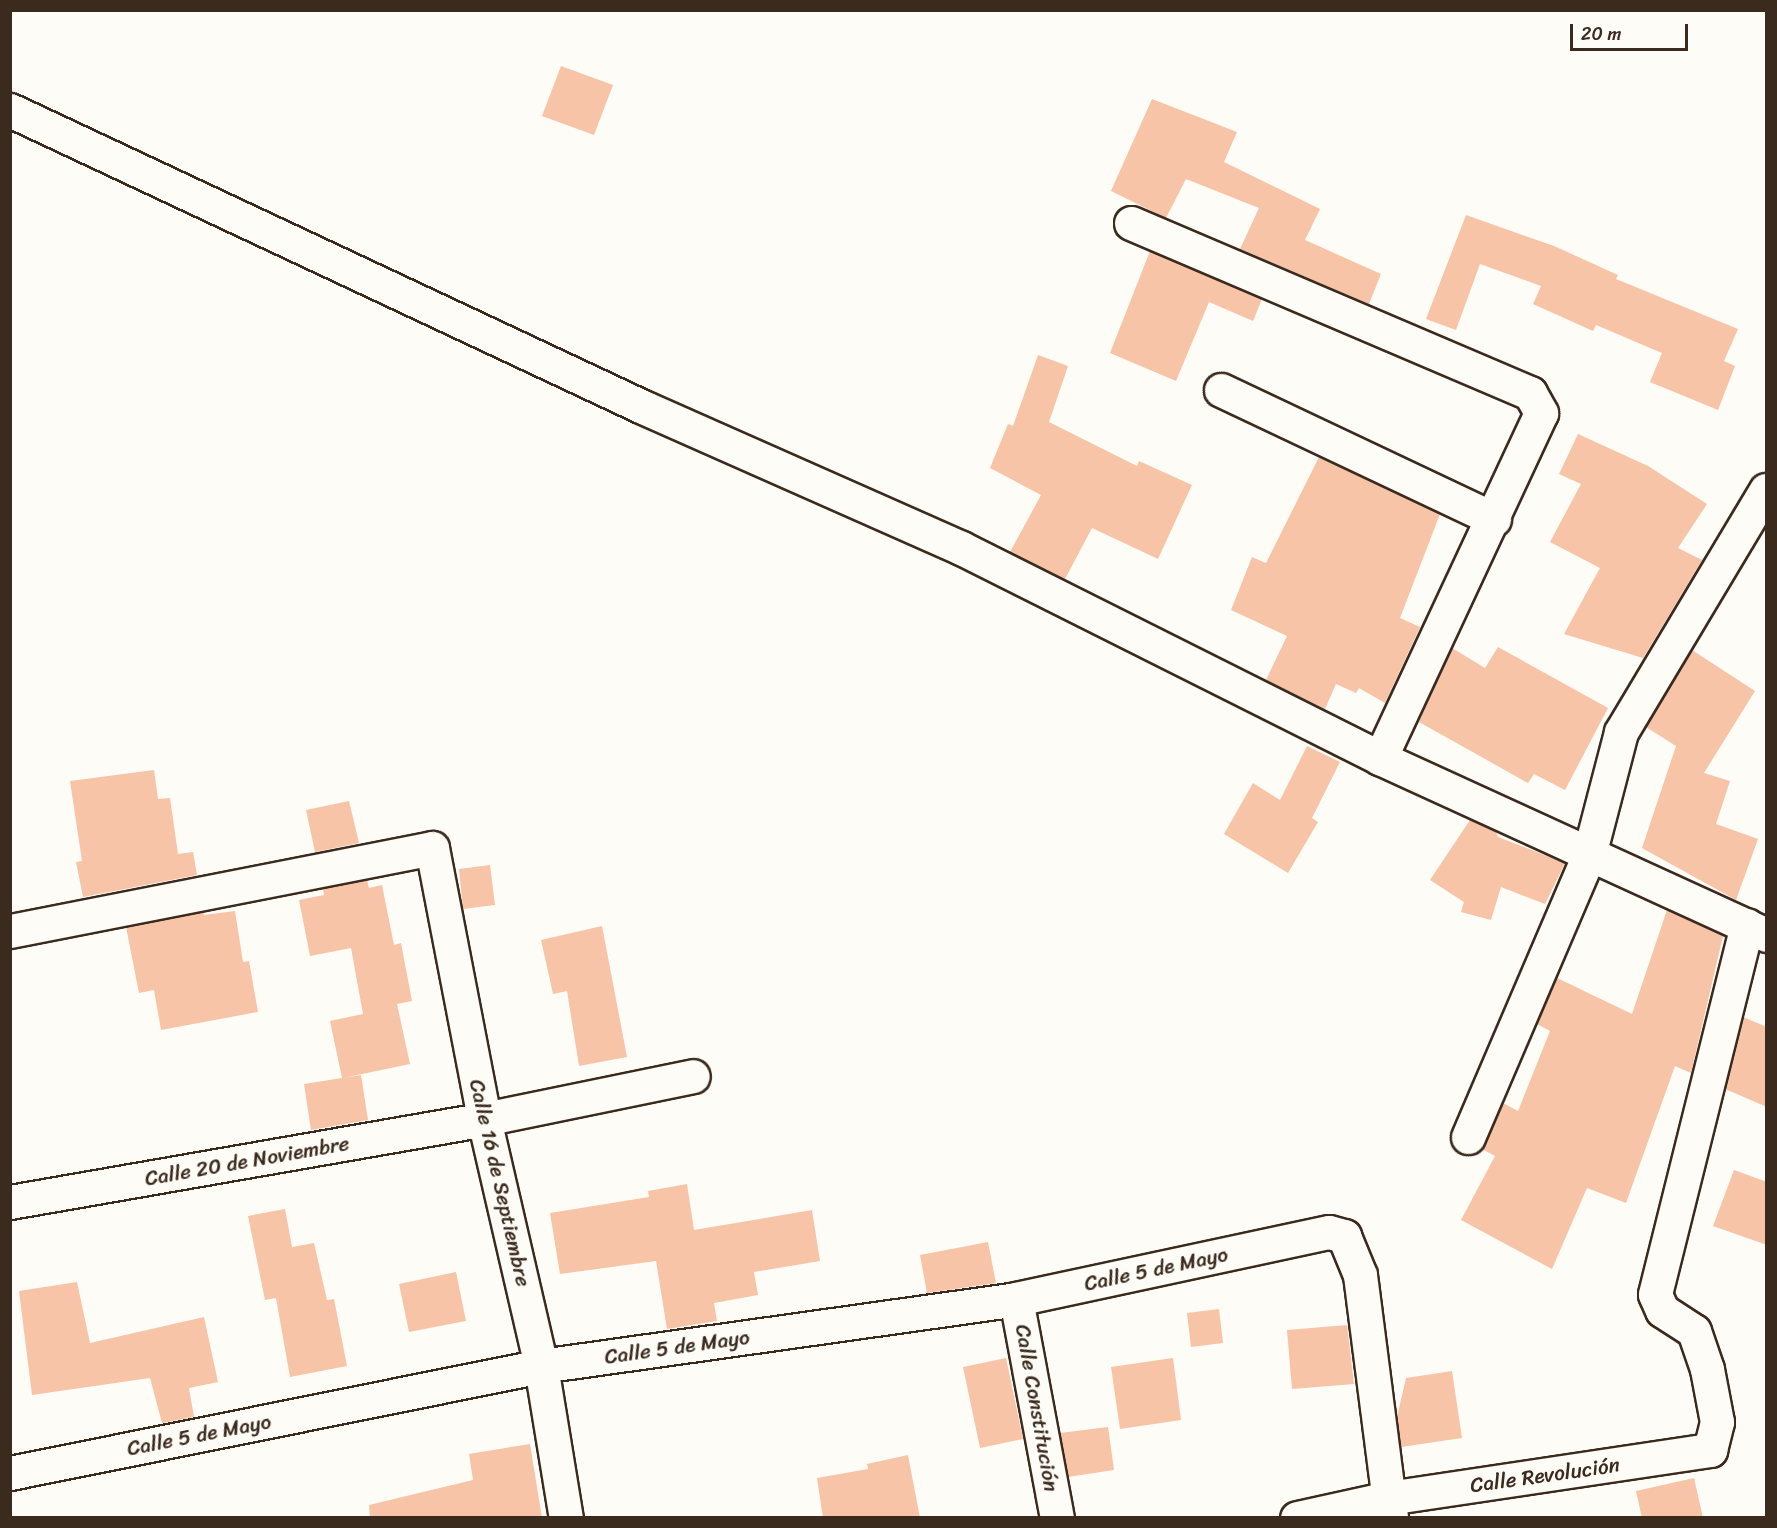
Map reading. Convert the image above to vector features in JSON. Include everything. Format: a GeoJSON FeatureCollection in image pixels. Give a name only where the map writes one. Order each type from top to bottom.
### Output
{"type":"FeatureCollection","features":[{"type":"Feature","properties":{"kind":"street"},"geometry":{"type":"LineString","coordinates":[[10,110],[644,407],[961,548],[1380,758],[1757,930]]}},
{"type":"Feature","properties":{"kind":"street"},"geometry":{"type":"LineString","coordinates":[[1131,223],[1530,393],[1541,413],[1494,519],[1380,758]]}},
{"type":"Feature","properties":{"kind":"street"},"geometry":{"type":"LineString","coordinates":[[1221,390],[1494,519]]}},
{"type":"Feature","properties":{"kind":"street"},"geometry":{"type":"LineString","coordinates":[[1468,1137],[1589,855],[1621,732],[1767,490]]}},
{"type":"Feature","properties":{"kind":"street","name":"Calle 16 de Septiembre"},"geometry":{"type":"LineString","coordinates":[[10,931],[432,848],[484,1119],[542,1366],[566,1518]]}},
{"type":"Feature","properties":{"kind":"street","name":"Calle Revolución"},"geometry":{"type":"LineString","coordinates":[[1297,1518],[1390,1508],[1710,1450],[1717,1422],[1707,1369],[1694,1331],[1662,1310],[1655,1294],[1757,930]]}},
{"type":"Feature","properties":{"kind":"street","name":"Calle 20 de Noviembre"},"geometry":{"type":"LineString","coordinates":[[10,1202],[484,1119],[693,1076]]}},
{"type":"Feature","properties":{"kind":"street","name":"Calle 5 de Mayo"},"geometry":{"type":"LineString","coordinates":[[10,1473],[542,1366],[1016,1299],[1329,1232],[1344,1236],[1360,1275],[1390,1508]]}},
{"type":"Feature","properties":{"kind":"street","name":"Calle Constitución"},"geometry":{"type":"LineString","coordinates":[[1016,1299],[1057,1518]]}},
{"type":"Feature","properties":{"kind":"building"},"geometry":{"type":"Polygon","coordinates":[[[561,66],[613,85],[594,135],[542,116],[561,66]]]}},
{"type":"Feature","properties":{"kind":"building"},"geometry":{"type":"Polygon","coordinates":[[[1152,99],[1237,132],[1224,162],[1320,209],[1305,240],[1381,274],[1369,304],[1240,249],[1259,208],[1186,179],[1166,218],[1111,191],[1152,99]]]}},
{"type":"Feature","properties":{"kind":"building"},"geometry":{"type":"Polygon","coordinates":[[[1466,215],[1554,246],[1618,275],[1616,279],[1738,329],[1724,361],[1735,366],[1718,410],[1650,382],[1662,353],[1596,325],[1593,331],[1533,304],[1541,286],[1480,264],[1456,330],[1426,319],[1466,215]]]}},
{"type":"Feature","properties":{"kind":"building"},"geometry":{"type":"Polygon","coordinates":[[[1150,251],[1262,299],[1253,321],[1209,302],[1176,381],[1110,353],[1150,251]]]}},
{"type":"Feature","properties":{"kind":"building"},"geometry":{"type":"Polygon","coordinates":[[[1038,355],[1068,366],[1049,422],[1137,466],[1139,461],[1192,485],[1158,559],[1092,528],[1065,579],[1010,552],[1041,495],[990,468],[1008,424],[1013,426],[1038,355]]]}},
{"type":"Feature","properties":{"kind":"building"},"geometry":{"type":"Polygon","coordinates":[[[1578,434],[1648,466],[1707,504],[1678,548],[1702,560],[1643,658],[1564,634],[1600,568],[1550,542],[1581,484],[1559,474],[1578,434]]]}},
{"type":"Feature","properties":{"kind":"building"},"geometry":{"type":"Polygon","coordinates":[[[1319,457],[1440,514],[1400,618],[1420,627],[1385,703],[1359,688],[1356,693],[1336,684],[1325,709],[1266,680],[1287,636],[1231,610],[1252,557],[1266,563],[1319,457]]]}},
{"type":"Feature","properties":{"kind":"building"},"geometry":{"type":"Polygon","coordinates":[[[1498,647],[1608,708],[1565,790],[1534,774],[1528,783],[1419,722],[1452,648],[1485,668],[1498,647]]]}},
{"type":"Feature","properties":{"kind":"building"},"geometry":{"type":"Polygon","coordinates":[[[1692,650],[1755,691],[1704,773],[1730,781],[1716,824],[1758,839],[1736,900],[1642,848],[1676,746],[1646,727],[1692,650]]]}},
{"type":"Feature","properties":{"kind":"building"},"geometry":{"type":"Polygon","coordinates":[[[1307,746],[1340,762],[1312,818],[1318,822],[1288,873],[1224,834],[1253,783],[1280,800],[1307,746]]]}},
{"type":"Feature","properties":{"kind":"building"},"geometry":{"type":"Polygon","coordinates":[[[154,770],[158,799],[170,798],[178,854],[193,852],[197,875],[83,897],[76,862],[82,861],[70,781],[154,770]]]}},
{"type":"Feature","properties":{"kind":"building"},"geometry":{"type":"Polygon","coordinates":[[[349,801],[359,843],[315,852],[306,810],[349,801]]]}},
{"type":"Feature","properties":{"kind":"building"},"geometry":{"type":"Polygon","coordinates":[[[1470,820],[1496,832],[1498,837],[1565,863],[1545,904],[1501,887],[1491,920],[1461,912],[1464,902],[1430,880],[1470,820]]]}},
{"type":"Feature","properties":{"kind":"building"},"geometry":{"type":"Polygon","coordinates":[[[490,865],[495,905],[463,909],[459,869],[490,865]]]}},
{"type":"Feature","properties":{"kind":"building"},"geometry":{"type":"Polygon","coordinates":[[[367,880],[369,888],[382,885],[394,945],[401,943],[412,1001],[397,1004],[410,1064],[343,1078],[361,1075],[368,1120],[311,1130],[304,1084],[342,1078],[330,1021],[363,1014],[351,948],[310,956],[299,900],[324,895],[323,889],[367,880]]]}},
{"type":"Feature","properties":{"kind":"building"},"geometry":{"type":"Polygon","coordinates":[[[1667,910],[1723,936],[1691,1073],[1675,1066],[1626,1203],[1587,1188],[1552,1269],[1461,1220],[1495,1156],[1482,1149],[1503,1103],[1518,1111],[1550,1031],[1537,1024],[1557,978],[1632,1014],[1667,910]]]}},
{"type":"Feature","properties":{"kind":"building"},"geometry":{"type":"Polygon","coordinates":[[[235,911],[243,962],[249,961],[258,1012],[161,1030],[154,990],[139,993],[126,927],[203,912],[204,915],[235,911]]]}},
{"type":"Feature","properties":{"kind":"building"},"geometry":{"type":"Polygon","coordinates":[[[602,926],[627,1057],[579,1066],[567,991],[553,994],[541,940],[602,926]]]}},
{"type":"Feature","properties":{"kind":"building"},"geometry":{"type":"Polygon","coordinates":[[[1743,1017],[1767,1027],[1767,1107],[1725,1089],[1743,1017]]]}},
{"type":"Feature","properties":{"kind":"building"},"geometry":{"type":"Polygon","coordinates":[[[1734,1170],[1767,1182],[1767,1245],[1713,1226],[1734,1170]]]}},
{"type":"Feature","properties":{"kind":"building"},"geometry":{"type":"Polygon","coordinates":[[[687,1184],[694,1230],[812,1210],[820,1261],[754,1272],[758,1295],[714,1303],[717,1321],[667,1329],[656,1261],[560,1274],[550,1213],[649,1197],[648,1191],[687,1184]]]}},
{"type":"Feature","properties":{"kind":"building"},"geometry":{"type":"Polygon","coordinates":[[[285,1209],[292,1247],[314,1243],[327,1300],[334,1299],[347,1366],[290,1377],[276,1298],[265,1300],[248,1216],[285,1209]]]}},
{"type":"Feature","properties":{"kind":"building"},"geometry":{"type":"Polygon","coordinates":[[[988,1242],[996,1283],[927,1293],[920,1255],[988,1242]]]}},
{"type":"Feature","properties":{"kind":"building"},"geometry":{"type":"Polygon","coordinates":[[[456,1272],[466,1321],[409,1332],[399,1284],[456,1272]]]}},
{"type":"Feature","properties":{"kind":"building"},"geometry":{"type":"Polygon","coordinates":[[[77,1282],[90,1343],[204,1317],[218,1382],[189,1388],[194,1417],[162,1423],[150,1378],[32,1395],[19,1291],[77,1282]]]}},
{"type":"Feature","properties":{"kind":"building"},"geometry":{"type":"Polygon","coordinates":[[[1219,1309],[1223,1343],[1191,1347],[1187,1313],[1219,1309]]]}},
{"type":"Feature","properties":{"kind":"building"},"geometry":{"type":"Polygon","coordinates":[[[1347,1325],[1354,1384],[1292,1389],[1287,1330],[1347,1325]]]}},
{"type":"Feature","properties":{"kind":"building"},"geometry":{"type":"Polygon","coordinates":[[[1006,1358],[1023,1439],[980,1448],[963,1367],[1006,1358]]]}},
{"type":"Feature","properties":{"kind":"building"},"geometry":{"type":"Polygon","coordinates":[[[1173,1358],[1181,1420],[1120,1429],[1111,1367],[1173,1358]]]}},
{"type":"Feature","properties":{"kind":"building"},"geometry":{"type":"Polygon","coordinates":[[[1452,1371],[1462,1438],[1401,1447],[1397,1417],[1406,1378],[1452,1371]]]}},
{"type":"Feature","properties":{"kind":"building"},"geometry":{"type":"Polygon","coordinates":[[[1108,1427],[1114,1470],[1068,1477],[1060,1433],[1108,1427]]]}},
{"type":"Feature","properties":{"kind":"building"},"geometry":{"type":"Polygon","coordinates":[[[530,1444],[542,1518],[370,1518],[369,1505],[473,1480],[469,1454],[530,1444]]]}},
{"type":"Feature","properties":{"kind":"building"},"geometry":{"type":"Polygon","coordinates":[[[908,1455],[920,1518],[823,1518],[817,1478],[868,1469],[867,1464],[908,1455]]]}},
{"type":"Feature","properties":{"kind":"building"},"geometry":{"type":"Polygon","coordinates":[[[1694,1478],[1703,1518],[1642,1518],[1636,1491],[1694,1478]]]}}]}
